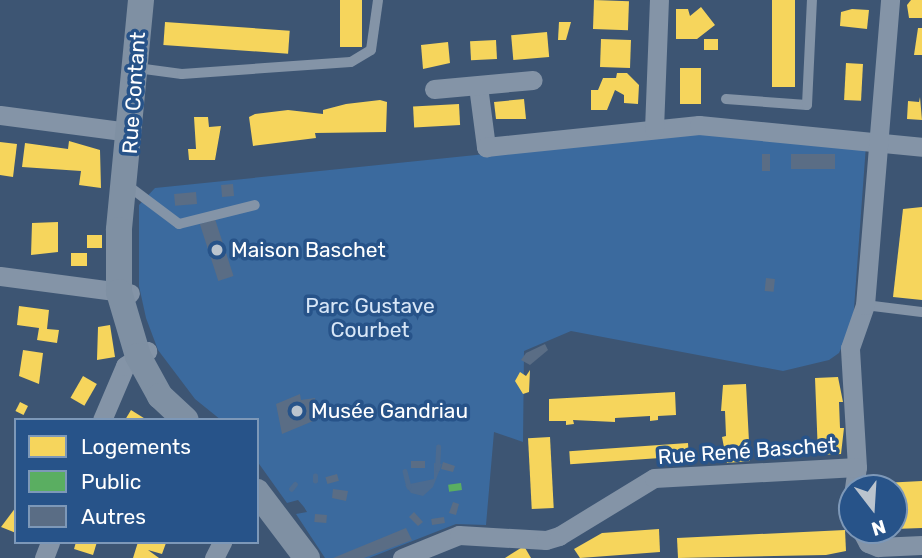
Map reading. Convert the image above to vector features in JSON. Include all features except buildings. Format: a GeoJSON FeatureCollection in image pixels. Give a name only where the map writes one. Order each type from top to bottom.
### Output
{"type":"FeatureCollection","features":[{"type":"Feature","properties":{"kind":"main road","name":"Rue Contant"},"geometry":{"type":"LineString","coordinates":[[141,0],[127,185],[119,230],[125,293],[143,354],[160,396],[184,418]]}},
{"type":"Feature","properties":{"kind":"main road","name":"Rue Contant"},"geometry":{"type":"LineString","coordinates":[[143,354],[178,398],[202,418]]}},
{"type":"Feature","properties":{"kind":"main road"},"geometry":{"type":"LineString","coordinates":[[259,494],[307,558]]}},
{"type":"Feature","properties":{"kind":"street"},"geometry":{"type":"LineString","coordinates":[[654,129],[659,0]]}},
{"type":"Feature","properties":{"kind":"street","name":"Rue René Baschet"},"geometry":{"type":"LineString","coordinates":[[856,474],[850,348],[865,305],[890,0]]}},
{"type":"Feature","properties":{"kind":"street"},"geometry":{"type":"LineString","coordinates":[[434,89],[533,80]]}},
{"type":"Feature","properties":{"kind":"street"},"geometry":{"type":"LineString","coordinates":[[478,86],[485,147],[699,125],[922,147]]}},
{"type":"Feature","properties":{"kind":"street"},"geometry":{"type":"LineString","coordinates":[[0,115],[130,132]]}},
{"type":"Feature","properties":{"kind":"street"},"geometry":{"type":"LineString","coordinates":[[0,276],[125,293]]}},
{"type":"Feature","properties":{"kind":"street"},"geometry":{"type":"LineString","coordinates":[[103,418],[125,366],[143,354]]}},
{"type":"Feature","properties":{"kind":"street","name":"Rue René Baschet"},"geometry":{"type":"LineString","coordinates":[[402,558],[459,535],[532,539],[559,536],[654,478],[857,467]]}},
{"type":"Feature","properties":{"kind":"street"},"geometry":{"type":"LineString","coordinates":[[532,539],[544,558]]}},
{"type":"Feature","properties":{"kind":"street"},"geometry":{"type":"LineString","coordinates":[[870,544],[878,547],[922,545]]}},
{"type":"Feature","properties":{"kind":"lane"},"geometry":{"type":"LineString","coordinates":[[135,68],[182,74],[351,62],[362,58],[376,40],[378,0]]}},
{"type":"Feature","properties":{"kind":"lane"},"geometry":{"type":"LineString","coordinates":[[726,99],[807,105],[812,0]]}},
{"type":"Feature","properties":{"kind":"lane"},"geometry":{"type":"LineString","coordinates":[[127,185],[179,224],[255,205]]}},
{"type":"Feature","properties":{"kind":"lane"},"geometry":{"type":"LineString","coordinates":[[865,305],[922,312]]}},
{"type":"Feature","properties":{"kind":"green space","name":"Parc Gustave Courbet"},"geometry":{"type":"Polygon","coordinates":[[[710,131],[866,145],[853,322],[839,353],[829,360],[783,371],[571,331],[524,351],[523,442],[494,432],[486,525],[456,524],[369,558],[325,558],[296,514],[307,512],[304,507],[298,500],[287,503],[259,464],[259,418],[219,418],[195,399],[158,350],[146,318],[139,286],[139,205],[155,188],[710,131]]]}},
{"type":"Feature","properties":{"kind":"shaded area"},"geometry":{"type":"Polygon","coordinates":[[[434,463],[442,464],[433,487],[423,496],[411,493],[405,485],[434,479],[434,463]]]}},
{"type":"Feature","properties":{"kind":"waterway"},"geometry":{"type":"LineString","coordinates":[[437,469],[438,447]]}},
{"type":"Feature","properties":{"kind":"waterway"},"geometry":{"type":"LineString","coordinates":[[405,471],[409,487]]}},
{"type":"Feature","properties":{"kind":"waterway"},"geometry":{"type":"LineString","coordinates":[[315,476],[315,481]]}},
{"type":"Feature","properties":{"kind":"waterway"},"geometry":{"type":"LineString","coordinates":[[291,489],[295,484]]}},
{"type":"Feature","properties":{"kind":"place","name":"Maison Baschet"},"geometry":{"type":"Point","coordinates":[217,250]}},
{"type":"Feature","properties":{"kind":"place","name":"Musée Gandriau"},"geometry":{"type":"Point","coordinates":[297,411]}}]}
